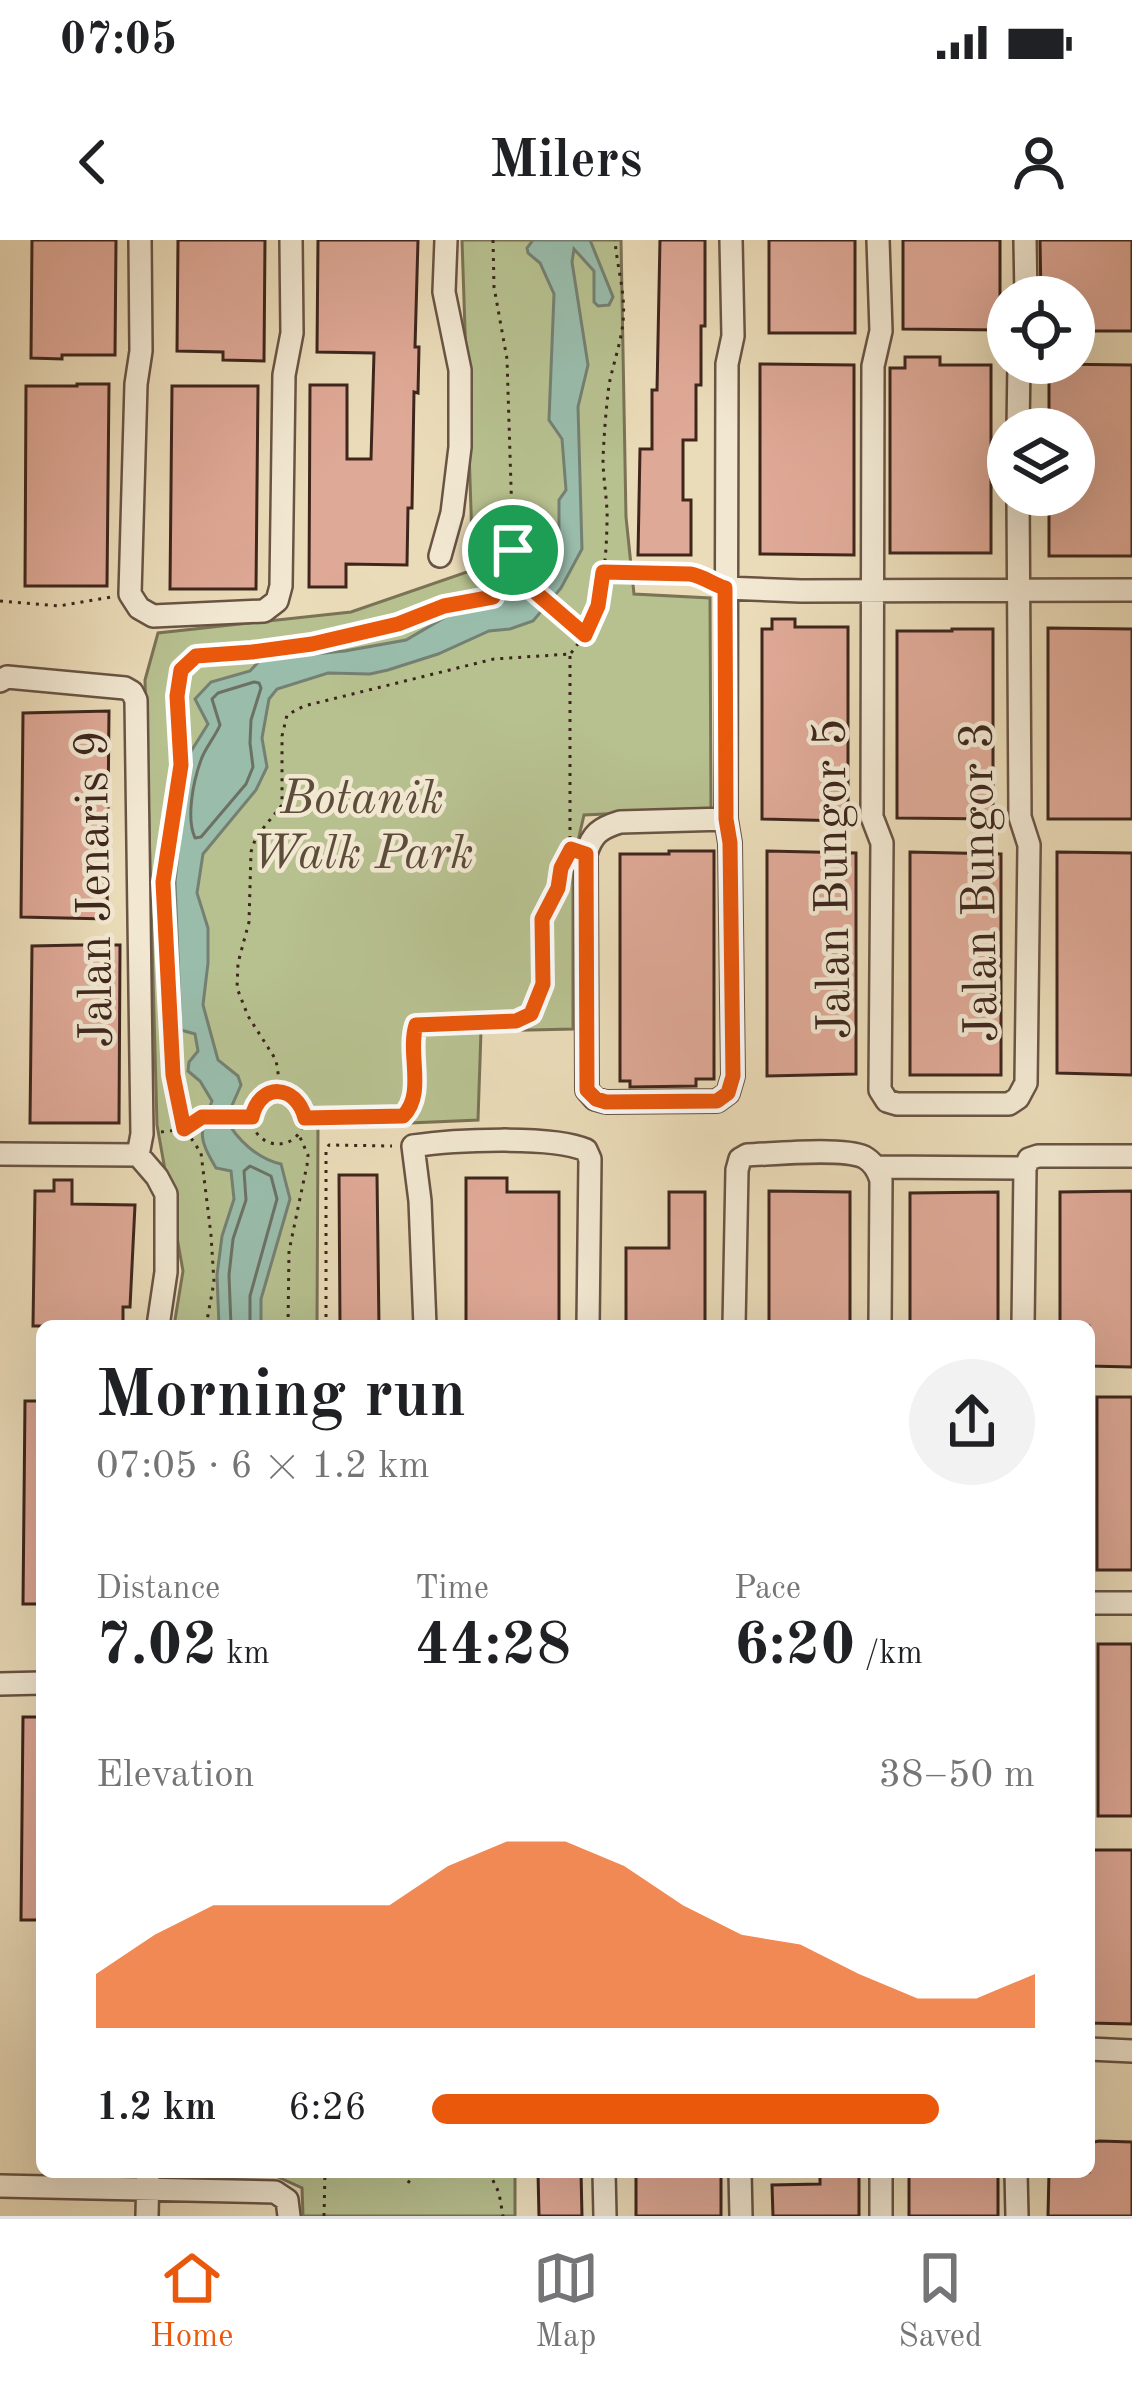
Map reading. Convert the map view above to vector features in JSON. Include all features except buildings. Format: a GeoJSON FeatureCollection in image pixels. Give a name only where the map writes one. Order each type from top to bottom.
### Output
{"type":"FeatureCollection","features":[{"type":"Feature","properties":{"kind":"street"},"geometry":{"type":"LineString","coordinates":[[140,240],[141,351],[130,594],[153,616],[264,611],[277,601],[284,375],[292,333],[291,240]]}},
{"type":"Feature","properties":{"kind":"street"},"geometry":{"type":"LineString","coordinates":[[440,556],[452,513],[460,447],[460,370],[444,292],[446,240]]}},
{"type":"Feature","properties":{"kind":"street"},"geometry":{"type":"LineString","coordinates":[[726,819],[620,822],[591,836],[586,854],[587,1090],[596,1099],[717,1101],[728,1093],[733,1076],[725,588],[727,364],[733,336],[731,240]]}},
{"type":"Feature","properties":{"kind":"street","name":"Jalan Bungor 5"},"geometry":{"type":"LineString","coordinates":[[878,240],[881,331],[873,366],[872,818],[882,843],[880,1090],[886,1101],[897,1104],[949,1104]]}},
{"type":"Feature","properties":{"kind":"street"},"geometry":{"type":"LineString","coordinates":[[1025,240],[1026,276]]}},
{"type":"Feature","properties":{"kind":"street"},"geometry":{"type":"LineString","coordinates":[[1017,590],[1018,516]]}},
{"type":"Feature","properties":{"kind":"street"},"geometry":{"type":"LineString","coordinates":[[725,588],[1132,590]]}},
{"type":"Feature","properties":{"kind":"street","name":"Jalan Bungor 3"},"geometry":{"type":"LineString","coordinates":[[949,1104],[1010,1104],[1026,1082],[1029,844],[1020,818],[1017,590]]}},
{"type":"Feature","properties":{"kind":"street","name":"Jalan Jenaris 9"},"geometry":{"type":"LineString","coordinates":[[0,681],[7,677],[125,688],[136,700],[140,1145]]}},
{"type":"Feature","properties":{"kind":"street"},"geometry":{"type":"LineString","coordinates":[[425,1320],[421,1201],[413,1146],[504,1142],[568,1144],[586,1150],[590,1160],[588,1320]]}},
{"type":"Feature","properties":{"kind":"street"},"geometry":{"type":"LineString","coordinates":[[0,1154],[140,1145],[166,1194],[166,1272],[159,1320]]}},
{"type":"Feature","properties":{"kind":"street"},"geometry":{"type":"LineString","coordinates":[[734,1320],[740,1159],[801,1154],[848,1154],[864,1157],[876,1167],[881,1180],[880,1320]]}},
{"type":"Feature","properties":{"kind":"street"},"geometry":{"type":"LineString","coordinates":[[1023,1320],[1025,1168],[1029,1159],[1132,1156]]}},
{"type":"Feature","properties":{"kind":"street"},"geometry":{"type":"LineString","coordinates":[[876,1167],[1025,1168]]}},
{"type":"Feature","properties":{"kind":"street"},"geometry":{"type":"LineString","coordinates":[[1095,1603],[1132,1603]]}},
{"type":"Feature","properties":{"kind":"street"},"geometry":{"type":"LineString","coordinates":[[0,1683],[36,1683]]}},
{"type":"Feature","properties":{"kind":"street"},"geometry":{"type":"LineString","coordinates":[[1095,2049],[1132,2050]]}},
{"type":"Feature","properties":{"kind":"street"},"geometry":{"type":"LineString","coordinates":[[604,2178],[604,2216]]}},
{"type":"Feature","properties":{"kind":"street"},"geometry":{"type":"LineString","coordinates":[[740,2178],[741,2216]]}},
{"type":"Feature","properties":{"kind":"street"},"geometry":{"type":"LineString","coordinates":[[881,2178],[881,2216]]}},
{"type":"Feature","properties":{"kind":"street"},"geometry":{"type":"LineString","coordinates":[[1016,2178],[1018,2216]]}},
{"type":"Feature","properties":{"kind":"street"},"geometry":{"type":"LineString","coordinates":[[0,2186],[148,2180],[275,2192],[287,2200],[290,2214]]}},
{"type":"Feature","properties":{"kind":"street"},"geometry":{"type":"LineString","coordinates":[[147,2216],[148,2180]]}},
{"type":"Feature","properties":{"kind":"path"},"geometry":{"type":"LineString","coordinates":[[493,240],[494,287],[507,359],[513,550]]}},
{"type":"Feature","properties":{"kind":"path"},"geometry":{"type":"LineString","coordinates":[[305,1118],[403,1116],[412,1108],[414,1095],[416,1025],[516,1021],[531,1014],[543,984],[542,919],[571,849],[569,654],[585,635],[598,606],[603,572],[609,386],[623,322],[615,240]]}},
{"type":"Feature","properties":{"kind":"path"},"geometry":{"type":"LineString","coordinates":[[522,580],[523,559],[505,550],[494,560],[493,568],[501,579],[522,580],[585,635]]}},
{"type":"Feature","properties":{"kind":"path"},"geometry":{"type":"LineString","coordinates":[[603,572],[690,574],[725,588]]}},
{"type":"Feature","properties":{"kind":"path"},"geometry":{"type":"LineString","coordinates":[[207,1320],[214,1282],[211,1235],[201,1153],[184,1129],[173,1075],[163,882],[181,765],[177,696],[181,670],[196,656],[312,644],[398,624],[444,606],[493,597],[501,579]]}},
{"type":"Feature","properties":{"kind":"path"},"geometry":{"type":"LineString","coordinates":[[0,601],[59,606],[130,594]]}},
{"type":"Feature","properties":{"kind":"path"},"geometry":{"type":"LineString","coordinates":[[281,1092],[276,1060],[248,1016],[237,988],[249,922],[251,852],[256,837],[282,805],[287,715],[304,706],[494,659],[569,654]]}},
{"type":"Feature","properties":{"kind":"path"},"geometry":{"type":"LineString","coordinates":[[281,1092],[298,1100],[305,1118],[299,1135],[274,1144],[254,1129],[252,1117],[263,1095],[281,1092]]}},
{"type":"Feature","properties":{"kind":"path"},"geometry":{"type":"LineString","coordinates":[[140,1145],[202,1117],[252,1117]]}},
{"type":"Feature","properties":{"kind":"path"},"geometry":{"type":"LineString","coordinates":[[288,1320],[289,1251],[308,1155],[299,1135]]}},
{"type":"Feature","properties":{"kind":"path"},"geometry":{"type":"LineString","coordinates":[[326,1320],[326,1150],[329,1145],[413,1146]]}},
{"type":"Feature","properties":{"kind":"path"},"geometry":{"type":"LineString","coordinates":[[324,2216],[325,2178]]}},
{"type":"Feature","properties":{"kind":"path"},"geometry":{"type":"LineString","coordinates":[[408,2183],[411,2178]]}},
{"type":"Feature","properties":{"kind":"path"},"geometry":{"type":"LineString","coordinates":[[492,2178],[503,2216]]}},
{"type":"Feature","properties":{"kind":"green space","name":"Botanik Walk Park"},"geometry":{"type":"Polygon","coordinates":[[[462,240],[621,240],[626,517],[634,594],[710,598],[711,809],[584,815],[573,863],[573,1029],[481,1031],[478,1120],[318,1127],[317,1320],[175,1320],[183,1271],[157,1125],[145,680],[158,633],[351,612],[473,570],[462,240]]]}},
{"type":"Feature","properties":{"kind":"green space"},"geometry":{"type":"Polygon","coordinates":[[[280,2178],[515,2178],[515,2216],[303,2216],[302,2188],[280,2178]]]}},
{"type":"Feature","properties":{"kind":"water"},"geometry":{"type":"Polygon","coordinates":[[[533,240],[590,240],[613,297],[609,305],[594,302],[594,271],[574,249],[588,365],[578,407],[582,549],[561,588],[533,621],[489,631],[388,670],[328,673],[277,689],[269,699],[262,738],[267,767],[256,790],[203,854],[197,893],[208,928],[203,1005],[218,1060],[238,1076],[241,1085],[226,1119],[249,1148],[281,1164],[290,1199],[261,1299],[261,1320],[219,1320],[217,1275],[222,1236],[234,1199],[231,1171],[216,1168],[203,1142],[212,1101],[188,1071],[198,1051],[195,1034],[181,1030],[175,882],[179,808],[190,753],[208,724],[195,699],[211,682],[250,671],[263,657],[345,651],[406,640],[449,615],[518,593],[539,578],[559,551],[559,500],[566,490],[562,439],[549,420],[554,294],[540,263],[527,248],[533,240]]]}},
{"type":"Feature","properties":{"kind":"route"},"geometry":{"type":"LineString","coordinates":[[505,550],[513,550],[525,566],[519,578],[585,635],[598,606],[603,572],[690,574],[725,588],[733,1076],[728,1093],[717,1101],[606,1102],[587,1090],[586,854],[571,849],[542,919],[543,984],[531,1014],[516,1021],[416,1025],[414,1095],[412,1108],[403,1116],[305,1118],[298,1100],[275,1091],[263,1095],[252,1117],[202,1117],[184,1129],[173,1075],[163,882],[181,765],[177,696],[181,670],[196,656],[312,644],[398,624],[444,606],[493,597],[501,579],[493,568],[494,560],[505,550]]}}]}
